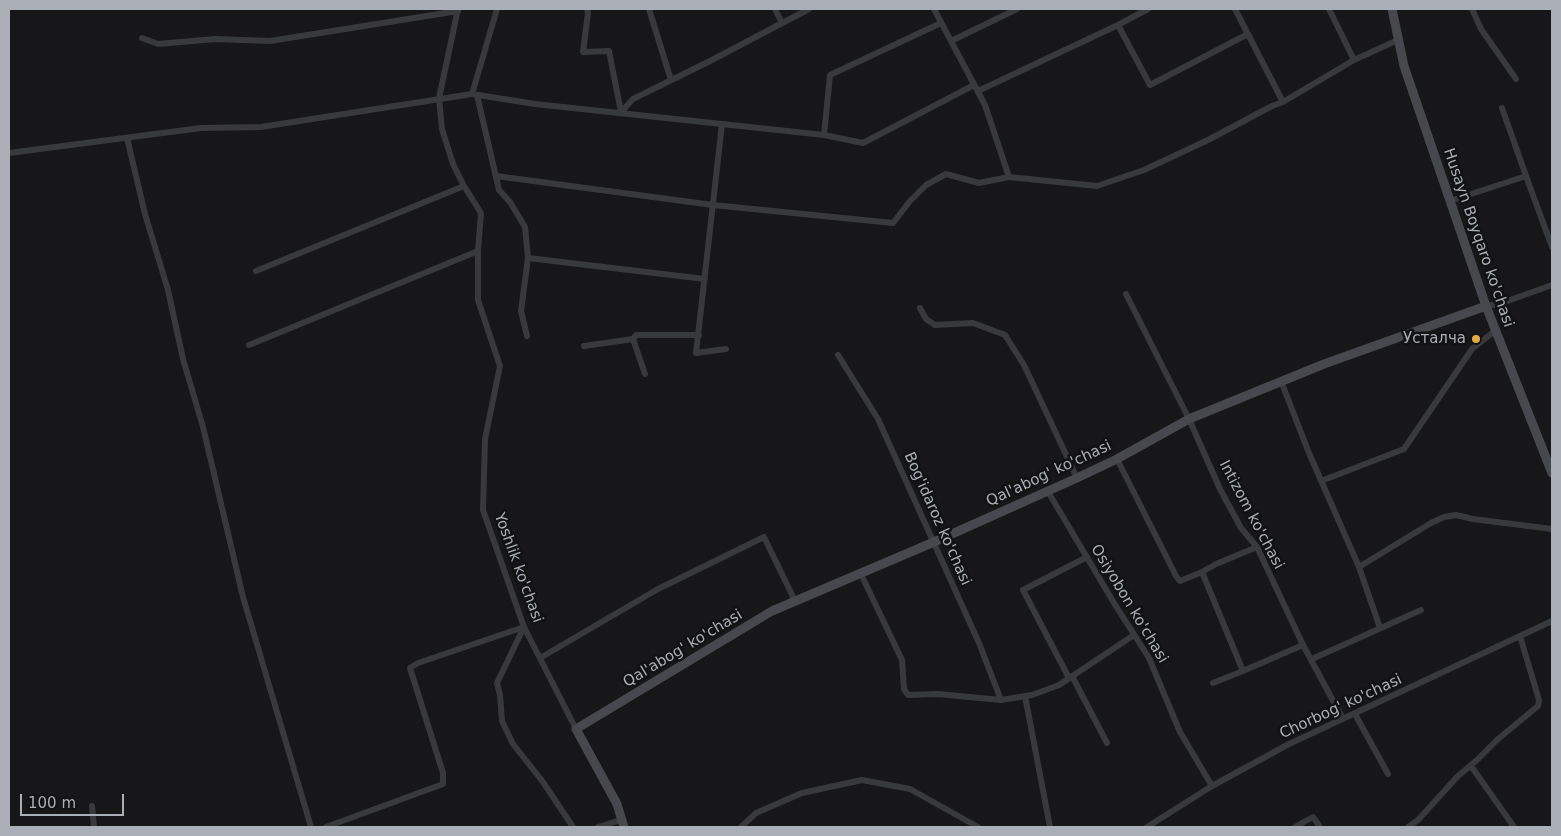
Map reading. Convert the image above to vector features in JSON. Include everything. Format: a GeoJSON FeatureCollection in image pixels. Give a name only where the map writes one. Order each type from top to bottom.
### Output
{"type":"FeatureCollection","features":[{"type":"Feature","properties":{"kind":"street"},"geometry":{"type":"LineString","coordinates":[[497,9],[474,94],[499,190],[510,202],[524,227],[528,258],[521,312],[527,336]]}},
{"type":"Feature","properties":{"kind":"street"},"geometry":{"type":"LineString","coordinates":[[587,9],[583,52],[609,51],[621,112]]}},
{"type":"Feature","properties":{"kind":"street"},"geometry":{"type":"LineString","coordinates":[[649,9],[671,80]]}},
{"type":"Feature","properties":{"kind":"street"},"geometry":{"type":"LineString","coordinates":[[775,9],[782,23]]}},
{"type":"Feature","properties":{"kind":"street"},"geometry":{"type":"LineString","coordinates":[[621,112],[633,99],[809,9]]}},
{"type":"Feature","properties":{"kind":"street"},"geometry":{"type":"LineString","coordinates":[[934,9],[985,106],[1009,178]]}},
{"type":"Feature","properties":{"kind":"street"},"geometry":{"type":"LineString","coordinates":[[951,41],[1017,9]]}},
{"type":"Feature","properties":{"kind":"street"},"geometry":{"type":"LineString","coordinates":[[9,153],[202,128],[261,127],[474,94],[535,104],[824,135],[863,143],[976,88],[1148,9]]}},
{"type":"Feature","properties":{"kind":"street"},"geometry":{"type":"LineString","coordinates":[[1235,9],[1283,102]]}},
{"type":"Feature","properties":{"kind":"street"},"geometry":{"type":"LineString","coordinates":[[1329,9],[1354,60]]}},
{"type":"Feature","properties":{"kind":"street","name":"Husayn Boyqaro ko'chasi"},"geometry":{"type":"LineString","coordinates":[[1392,9],[1404,66],[1486,306],[1552,473]]}},
{"type":"Feature","properties":{"kind":"street"},"geometry":{"type":"LineString","coordinates":[[1472,9],[1481,29],[1516,78]]}},
{"type":"Feature","properties":{"kind":"street"},"geometry":{"type":"LineString","coordinates":[[142,38],[158,44],[215,39],[270,41],[458,10]]}},
{"type":"Feature","properties":{"kind":"street","name":"Yoshlik ko'chasi"},"geometry":{"type":"LineString","coordinates":[[458,10],[439,98],[442,129],[453,164],[481,213],[478,251],[478,300],[500,366],[485,439],[482,510],[524,627],[617,804],[622,823]]}},
{"type":"Feature","properties":{"kind":"street"},"geometry":{"type":"LineString","coordinates":[[824,135],[830,76],[940,23]]}},
{"type":"Feature","properties":{"kind":"street"},"geometry":{"type":"LineString","coordinates":[[1118,24],[1150,85],[1248,34]]}},
{"type":"Feature","properties":{"kind":"street"},"geometry":{"type":"LineString","coordinates":[[496,176],[713,205],[893,223],[910,201],[926,185],[946,174],[979,183],[1009,178],[1097,186],[1144,170],[1283,102],[1354,60],[1398,40]]}},
{"type":"Feature","properties":{"kind":"street"},"geometry":{"type":"LineString","coordinates":[[1502,108],[1552,247]]}},
{"type":"Feature","properties":{"kind":"street"},"geometry":{"type":"LineString","coordinates":[[722,124],[696,353],[726,349]]}},
{"type":"Feature","properties":{"kind":"street"},"geometry":{"type":"LineString","coordinates":[[127,138],[145,214],[168,290],[183,359],[203,427],[243,596],[312,827]]}},
{"type":"Feature","properties":{"kind":"street"},"geometry":{"type":"LineString","coordinates":[[1450,200],[1526,176]]}},
{"type":"Feature","properties":{"kind":"street"},"geometry":{"type":"LineString","coordinates":[[256,271],[464,186]]}},
{"type":"Feature","properties":{"kind":"street"},"geometry":{"type":"LineString","coordinates":[[249,345],[478,251]]}},
{"type":"Feature","properties":{"kind":"street"},"geometry":{"type":"LineString","coordinates":[[528,258],[705,279]]}},
{"type":"Feature","properties":{"kind":"street","name":"Qal'abog' ko'chasi"},"geometry":{"type":"LineString","coordinates":[[576,729],[772,611],[934,542],[1077,478],[1117,459],[1189,419],[1324,364],[1486,306],[1499,304],[1552,285]]}},
{"type":"Feature","properties":{"kind":"street","name":"Intizom ko'chasi"},"geometry":{"type":"LineString","coordinates":[[1126,294],[1189,419],[1232,513],[1241,528],[1257,547],[1303,645],[1343,720]]}},
{"type":"Feature","properties":{"kind":"street"},"geometry":{"type":"LineString","coordinates":[[920,308],[926,319],[935,326],[973,323],[1005,335],[1024,365],[1077,478]]}},
{"type":"Feature","properties":{"kind":"street"},"geometry":{"type":"LineString","coordinates":[[1321,481],[1404,449],[1472,349],[1496,330]]}},
{"type":"Feature","properties":{"kind":"street"},"geometry":{"type":"LineString","coordinates":[[584,346],[633,339],[636,335],[699,335]]}},
{"type":"Feature","properties":{"kind":"street"},"geometry":{"type":"LineString","coordinates":[[633,339],[645,374]]}},
{"type":"Feature","properties":{"kind":"street","name":"Bog'idaroz ko'chasi"},"geometry":{"type":"LineString","coordinates":[[838,355],[878,419],[979,643],[1001,700]]}},
{"type":"Feature","properties":{"kind":"street"},"geometry":{"type":"LineString","coordinates":[[1281,381],[1321,481],[1359,567],[1380,628]]}},
{"type":"Feature","properties":{"kind":"street"},"geometry":{"type":"LineString","coordinates":[[1117,459],[1180,581],[1257,547]]}},
{"type":"Feature","properties":{"kind":"street","name":"Osiyobon ko'chasi"},"geometry":{"type":"LineString","coordinates":[[1047,490],[1149,658],[1180,732],[1212,786]]}},
{"type":"Feature","properties":{"kind":"street"},"geometry":{"type":"LineString","coordinates":[[1359,567],[1431,522],[1456,515],[1473,519],[1552,529]]}},
{"type":"Feature","properties":{"kind":"street"},"geometry":{"type":"LineString","coordinates":[[540,658],[658,590],[764,537],[795,601]]}},
{"type":"Feature","properties":{"kind":"street"},"geometry":{"type":"LineString","coordinates":[[1087,557],[1023,590],[1107,743]]}},
{"type":"Feature","properties":{"kind":"street"},"geometry":{"type":"LineString","coordinates":[[860,572],[902,660],[904,689],[908,695],[938,694],[1001,700],[1025,696],[1059,685],[1134,635]]}},
{"type":"Feature","properties":{"kind":"street"},"geometry":{"type":"LineString","coordinates":[[1202,572],[1243,671]]}},
{"type":"Feature","properties":{"kind":"street"},"geometry":{"type":"LineString","coordinates":[[1312,659],[1421,610]]}},
{"type":"Feature","properties":{"kind":"street","name":"Сhorbog' ko'chasi"},"geometry":{"type":"LineString","coordinates":[[1147,827],[1212,786],[1290,744],[1552,621]]}},
{"type":"Feature","properties":{"kind":"street"},"geometry":{"type":"LineString","coordinates":[[326,827],[443,784],[443,773],[410,668],[418,663],[524,627]]}},
{"type":"Feature","properties":{"kind":"street"},"geometry":{"type":"LineString","coordinates":[[524,627],[498,683],[502,720],[513,744],[544,782],[574,827]]}},
{"type":"Feature","properties":{"kind":"street"},"geometry":{"type":"LineString","coordinates":[[1408,827],[1418,820],[1457,777],[1498,739],[1538,706],[1539,700],[1520,636]]}},
{"type":"Feature","properties":{"kind":"street"},"geometry":{"type":"LineString","coordinates":[[1213,684],[1303,645]]}},
{"type":"Feature","properties":{"kind":"street"},"geometry":{"type":"LineString","coordinates":[[1025,696],[1050,827]]}},
{"type":"Feature","properties":{"kind":"street"},"geometry":{"type":"LineString","coordinates":[[1355,714],[1388,774]]}},
{"type":"Feature","properties":{"kind":"street"},"geometry":{"type":"LineString","coordinates":[[1471,766],[1514,827]]}},
{"type":"Feature","properties":{"kind":"street"},"geometry":{"type":"LineString","coordinates":[[741,827],[756,813],[802,793],[862,780],[910,790],[978,827]]}},
{"type":"Feature","properties":{"kind":"street"},"geometry":{"type":"LineString","coordinates":[[92,806],[94,827]]}},
{"type":"Feature","properties":{"kind":"street"},"geometry":{"type":"LineString","coordinates":[[1295,827],[1313,817],[1320,827]]}},
{"type":"Feature","properties":{"kind":"street"},"geometry":{"type":"LineString","coordinates":[[598,827],[622,823]]}},
{"type":"Feature","properties":{"kind":"place","name":"Усталча"},"geometry":{"type":"Point","coordinates":[1476,339]}}]}
